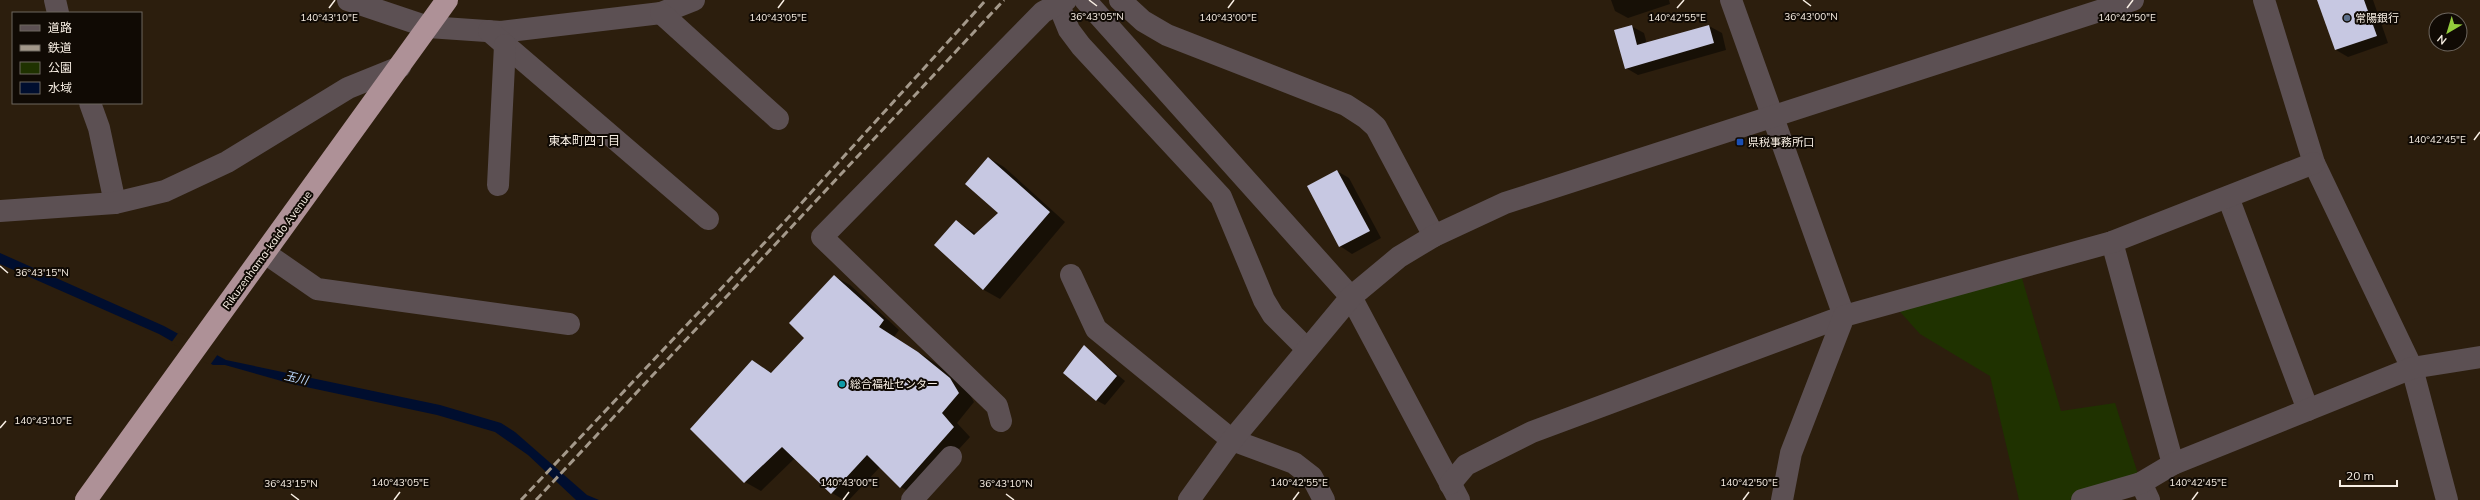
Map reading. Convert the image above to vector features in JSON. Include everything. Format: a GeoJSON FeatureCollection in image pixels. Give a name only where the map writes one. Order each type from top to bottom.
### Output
{"type":"FeatureCollection","features":[{"type":"Feature","properties":{"kind":"highway","name":"Rikuzenhama-kaido Avenue"},"geometry":{"type":"LineString","coordinates":[[86,500],[447,0]]}},
{"type":"Feature","properties":{"kind":"street"},"geometry":{"type":"LineString","coordinates":[[55,0],[58,12]]}},
{"type":"Feature","properties":{"kind":"street"},"geometry":{"type":"LineString","coordinates":[[348,0],[428,27],[497,38],[708,219]]}},
{"type":"Feature","properties":{"kind":"street"},"geometry":{"type":"LineString","coordinates":[[498,185],[497,38],[502,32],[661,13],[694,0]]}},
{"type":"Feature","properties":{"kind":"street"},"geometry":{"type":"LineString","coordinates":[[1085,0],[1119,40],[1351,297],[1454,492]]}},
{"type":"Feature","properties":{"kind":"street"},"geometry":{"type":"LineString","coordinates":[[1120,0],[1143,21],[1168,35],[1346,105],[1366,118],[1376,127],[1434,236]]}},
{"type":"Feature","properties":{"kind":"street"},"geometry":{"type":"LineString","coordinates":[[1731,0],[1774,116],[1844,316],[1791,453],[1782,500]]}},
{"type":"Feature","properties":{"kind":"street"},"geometry":{"type":"LineString","coordinates":[[1189,500],[1232,440],[1351,297],[1399,257],[1434,236],[1505,203],[2133,0]]}},
{"type":"Feature","properties":{"kind":"street"},"geometry":{"type":"LineString","coordinates":[[2264,0],[2314,163],[2412,368],[2447,500]]}},
{"type":"Feature","properties":{"kind":"street"},"geometry":{"type":"LineString","coordinates":[[1001,420],[997,406],[822,238],[1043,12],[1062,1],[1069,30],[1081,46],[1221,197],[1264,300],[1273,315],[1307,349]]}},
{"type":"Feature","properties":{"kind":"street"},"geometry":{"type":"LineString","coordinates":[[661,13],[778,119]]}},
{"type":"Feature","properties":{"kind":"street"},"geometry":{"type":"LineString","coordinates":[[0,211],[115,202],[165,191],[227,162],[348,88],[400,67]]}},
{"type":"Feature","properties":{"kind":"street"},"geometry":{"type":"LineString","coordinates":[[90,104],[99,128],[115,202]]}},
{"type":"Feature","properties":{"kind":"street"},"geometry":{"type":"LineString","coordinates":[[1454,492],[1466,464],[1532,432],[1844,316],[2112,242],[2314,163]]}},
{"type":"Feature","properties":{"kind":"street"},"geometry":{"type":"LineString","coordinates":[[2228,197],[2308,410]]}},
{"type":"Feature","properties":{"kind":"street"},"geometry":{"type":"LineString","coordinates":[[2112,242],[2173,464]]}},
{"type":"Feature","properties":{"kind":"street"},"geometry":{"type":"LineString","coordinates":[[265,253],[317,289],[569,324]]}},
{"type":"Feature","properties":{"kind":"street"},"geometry":{"type":"LineString","coordinates":[[1071,275],[1096,329],[1232,440],[1294,463],[1312,477],[1324,500]]}},
{"type":"Feature","properties":{"kind":"street"},"geometry":{"type":"LineString","coordinates":[[2082,500],[2145,492],[2173,464],[2412,368],[2480,357]]}},
{"type":"Feature","properties":{"kind":"street"},"geometry":{"type":"LineString","coordinates":[[912,500],[952,457]]}},
{"type":"Feature","properties":{"kind":"green space"},"geometry":{"type":"Polygon","coordinates":[[[2019,268],[2061,411],[2115,403],[2141,483],[2082,500],[2019,500],[1990,376],[1920,334],[1892,303],[2019,268]]]}},
{"type":"Feature","properties":{"kind":"water","name":"玉川"},"geometry":{"type":"Polygon","coordinates":[[[0,253],[164,326],[226,360],[440,405],[501,423],[515,432],[587,495],[599,500],[576,500],[528,455],[495,432],[437,415],[292,384],[225,365],[213,365],[159,334],[0,264],[0,253]]]}},
{"type":"Feature","properties":{"kind":"pier"},"geometry":{"type":"Polygon","coordinates":[[[179,332],[218,354],[210,365],[171,343],[179,332]]]}},
{"type":"Feature","properties":{"kind":"building","name":"常陽銀行"},"geometry":{"type":"Polygon","coordinates":[[[2317,0],[2364,0],[2377,36],[2335,50],[2317,0]]]}},
{"type":"Feature","properties":{"kind":"building"},"geometry":{"type":"Polygon","coordinates":[[[1632,25],[1637,45],[1709,25],[1714,43],[1625,69],[1614,30],[1632,25]]]}},
{"type":"Feature","properties":{"kind":"building"},"geometry":{"type":"Polygon","coordinates":[[[988,157],[1050,212],[983,290],[934,245],[956,220],[974,235],[998,213],[965,184],[988,157]]]}},
{"type":"Feature","properties":{"kind":"building"},"geometry":{"type":"Polygon","coordinates":[[[1337,170],[1370,231],[1339,247],[1307,186],[1337,170]]]}},
{"type":"Feature","properties":{"kind":"building","name":"総合福祉センター"},"geometry":{"type":"Polygon","coordinates":[[[834,275],[884,320],[879,327],[918,352],[950,378],[959,393],[942,413],[954,427],[900,488],[867,455],[831,494],[782,447],[744,483],[690,429],[752,360],[771,373],[804,338],[789,323],[834,275]]]}},
{"type":"Feature","properties":{"kind":"building"},"geometry":{"type":"Polygon","coordinates":[[[1084,345],[1117,376],[1096,401],[1063,373],[1084,345]]]}},
{"type":"Feature","properties":{"kind":"railway"},"geometry":{"type":"LineString","coordinates":[[521,500],[787,219],[986,0]]}},
{"type":"Feature","properties":{"kind":"railway"},"geometry":{"type":"LineString","coordinates":[[536,500],[1004,0]]}},
{"type":"Feature","properties":{"kind":"place","name":"常陽銀行"},"geometry":{"type":"Point","coordinates":[2347,18]}},
{"type":"Feature","properties":{"kind":"place","name":"県税事務所口"},"geometry":{"type":"Point","coordinates":[1740,142]}},
{"type":"Feature","properties":{"kind":"place","name":"総合福祉センター"},"geometry":{"type":"Point","coordinates":[842,384]}},
{"type":"Feature","properties":{"kind":"district","name":"東本町四丁目"},"geometry":{"type":"Point","coordinates":[584,141]}}]}
